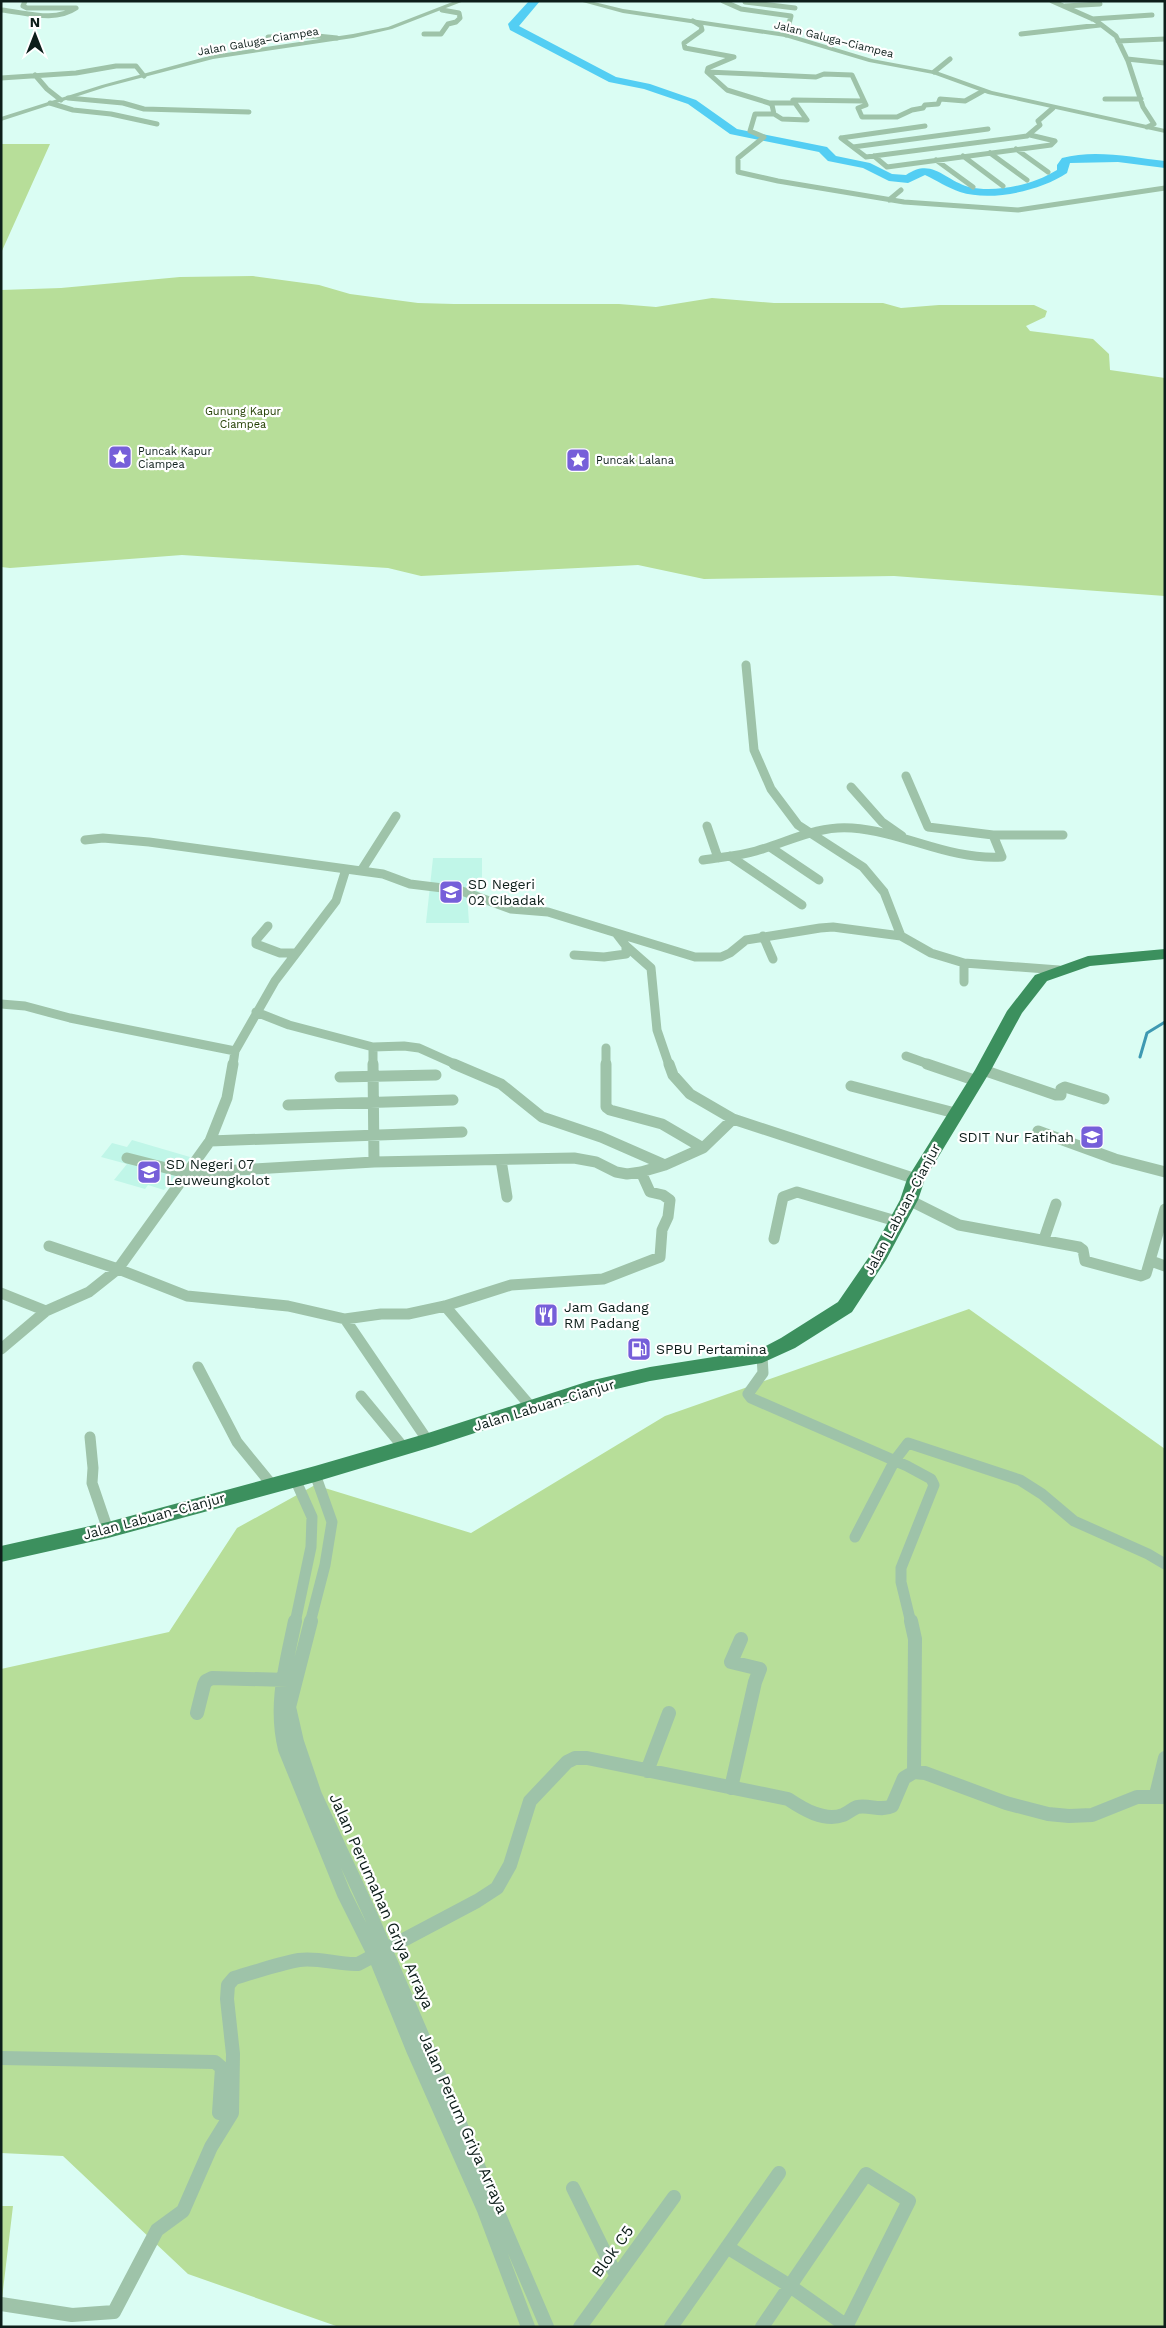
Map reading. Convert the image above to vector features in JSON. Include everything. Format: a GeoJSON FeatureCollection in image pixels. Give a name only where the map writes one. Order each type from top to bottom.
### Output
{"type":"FeatureCollection","features":[{"type":"Feature","properties":{"kind":"highway","name":"Jalan Labuan-Cianjur"},"geometry":{"type":"LineString","coordinates":[[1,1554],[108,1530],[315,1474],[428,1441],[589,1388],[650,1374],[762,1356],[810,1330],[845,1307],[877,1260],[896,1221],[909,1200],[916,1179],[1015,1011],[1028,992],[1041,978],[1088,961],[1165,954]]}},
{"type":"Feature","properties":{"kind":"street"},"geometry":{"type":"LineString","coordinates":[[1,10],[55,16],[68,14],[76,8],[27,8],[23,6],[25,1]]}},
{"type":"Feature","properties":{"kind":"street","name":"Jalan Galuga–Ciampea"},"geometry":{"type":"LineString","coordinates":[[1,119],[144,76],[222,56],[390,28],[442,10],[461,1]]}},
{"type":"Feature","properties":{"kind":"street","name":"Jalan Galuga–Ciampea"},"geometry":{"type":"LineString","coordinates":[[582,1],[610,8],[786,35],[871,61],[934,72],[983,91],[1053,108],[1165,131]]}},
{"type":"Feature","properties":{"kind":"street"},"geometry":{"type":"LineString","coordinates":[[734,1],[795,8]]}},
{"type":"Feature","properties":{"kind":"street"},"geometry":{"type":"LineString","coordinates":[[1052,1],[1091,19],[1112,32],[1127,60],[1143,108],[1154,124],[1148,127]]}},
{"type":"Feature","properties":{"kind":"street"},"geometry":{"type":"LineString","coordinates":[[726,2],[745,9],[789,15]]}},
{"type":"Feature","properties":{"kind":"street"},"geometry":{"type":"LineString","coordinates":[[789,15],[800,2]]}},
{"type":"Feature","properties":{"kind":"street"},"geometry":{"type":"LineString","coordinates":[[1064,6],[1100,4]]}},
{"type":"Feature","properties":{"kind":"street"},"geometry":{"type":"LineString","coordinates":[[424,34],[441,34],[448,24],[456,22],[460,18],[459,14],[442,10]]}},
{"type":"Feature","properties":{"kind":"street"},"geometry":{"type":"LineString","coordinates":[[786,35],[791,16],[789,15]]}},
{"type":"Feature","properties":{"kind":"street"},"geometry":{"type":"LineString","coordinates":[[1091,19],[1152,15]]}},
{"type":"Feature","properties":{"kind":"street"},"geometry":{"type":"LineString","coordinates":[[693,21],[701,26],[702,30],[684,43],[685,48],[734,56],[732,59],[708,68],[707,72]]}},
{"type":"Feature","properties":{"kind":"street"},"geometry":{"type":"LineString","coordinates":[[1021,34],[1100,25]]}},
{"type":"Feature","properties":{"kind":"street"},"geometry":{"type":"LineString","coordinates":[[268,37],[317,36],[337,38]]}},
{"type":"Feature","properties":{"kind":"street"},"geometry":{"type":"LineString","coordinates":[[1118,41],[1165,38]]}},
{"type":"Feature","properties":{"kind":"street"},"geometry":{"type":"LineString","coordinates":[[934,72],[950,60]]}},
{"type":"Feature","properties":{"kind":"street"},"geometry":{"type":"LineString","coordinates":[[1127,60],[1165,63]]}},
{"type":"Feature","properties":{"kind":"street"},"geometry":{"type":"LineString","coordinates":[[1,78],[35,74],[76,73],[124,65],[136,66],[144,76]]}},
{"type":"Feature","properties":{"kind":"street"},"geometry":{"type":"LineString","coordinates":[[707,72],[816,77],[822,74],[849,74],[854,76],[864,100],[865,107],[858,110],[862,117],[894,117],[923,108],[926,104],[938,104],[938,100],[942,99],[965,101],[983,91]]}},
{"type":"Feature","properties":{"kind":"street"},"geometry":{"type":"LineString","coordinates":[[707,72],[727,90],[769,103],[795,103]]}},
{"type":"Feature","properties":{"kind":"street"},"geometry":{"type":"LineString","coordinates":[[35,74],[48,90],[65,99],[123,103],[144,109],[249,112]]}},
{"type":"Feature","properties":{"kind":"street"},"geometry":{"type":"LineString","coordinates":[[1106,99],[1141,99]]}},
{"type":"Feature","properties":{"kind":"street"},"geometry":{"type":"LineString","coordinates":[[864,100],[793,100],[807,120],[782,119],[774,114],[754,114],[750,131],[762,138],[738,158],[738,172],[771,180],[889,200],[1027,210],[1162,189],[1165,194]]}},
{"type":"Feature","properties":{"kind":"street"},"geometry":{"type":"LineString","coordinates":[[50,103],[73,112],[112,114],[137,122],[157,124]]}},
{"type":"Feature","properties":{"kind":"street"},"geometry":{"type":"LineString","coordinates":[[769,103],[772,105],[774,114]]}},
{"type":"Feature","properties":{"kind":"street"},"geometry":{"type":"LineString","coordinates":[[1030,135],[1040,125],[1038,121],[1053,108]]}},
{"type":"Feature","properties":{"kind":"street"},"geometry":{"type":"LineString","coordinates":[[982,125],[1002,139]]}},
{"type":"Feature","properties":{"kind":"street"},"geometry":{"type":"LineString","coordinates":[[874,156],[886,167],[1051,145],[1055,141],[1030,135],[874,156],[866,158],[841,138],[925,126]]}},
{"type":"Feature","properties":{"kind":"street"},"geometry":{"type":"LineString","coordinates":[[853,147],[988,129]]}},
{"type":"Feature","properties":{"kind":"street"},"geometry":{"type":"LineString","coordinates":[[1016,149],[1048,172]]}},
{"type":"Feature","properties":{"kind":"street"},"geometry":{"type":"LineString","coordinates":[[990,153],[1027,180]]}},
{"type":"Feature","properties":{"kind":"street"},"geometry":{"type":"LineString","coordinates":[[963,156],[1003,186]]}},
{"type":"Feature","properties":{"kind":"street"},"geometry":{"type":"LineString","coordinates":[[936,160],[973,188]]}},
{"type":"Feature","properties":{"kind":"street"},"geometry":{"type":"LineString","coordinates":[[889,200],[901,190]]}},
{"type":"Feature","properties":{"kind":"street"},"geometry":{"type":"LineString","coordinates":[[746,665],[754,750],[771,789],[798,825],[863,867],[884,892],[901,936]]}},
{"type":"Feature","properties":{"kind":"street"},"geometry":{"type":"LineString","coordinates":[[906,776],[928,827],[993,835],[1063,835]]}},
{"type":"Feature","properties":{"kind":"street"},"geometry":{"type":"LineString","coordinates":[[851,787],[882,822],[908,841]]}},
{"type":"Feature","properties":{"kind":"street"},"geometry":{"type":"LineString","coordinates":[[361,871],[396,816]]}},
{"type":"Feature","properties":{"kind":"street"},"geometry":{"type":"LineString","coordinates":[[852,828],[882,822]]}},
{"type":"Feature","properties":{"kind":"street"},"geometry":{"type":"LineString","coordinates":[[707,826],[718,858]]}},
{"type":"Feature","properties":{"kind":"street"},"geometry":{"type":"LineString","coordinates":[[703,860],[770,847],[808,833],[829,828],[876,831],[962,855],[983,858],[1002,857],[993,835]]}},
{"type":"Feature","properties":{"kind":"street"},"geometry":{"type":"LineString","coordinates":[[85,840],[103,838],[149,842],[383,874],[410,884],[459,890],[511,909],[548,912],[685,955],[704,958],[721,957],[730,953],[746,940],[762,936],[833,927],[901,936],[931,953],[964,963],[1059,970]]}},
{"type":"Feature","properties":{"kind":"street"},"geometry":{"type":"LineString","coordinates":[[770,847],[819,880]]}},
{"type":"Feature","properties":{"kind":"street"},"geometry":{"type":"LineString","coordinates":[[730,856],[802,905]]}},
{"type":"Feature","properties":{"kind":"street"},"geometry":{"type":"LineString","coordinates":[[1,1349],[46,1312],[89,1292],[118,1269],[210,1141],[227,1098],[235,1051],[256,1012],[296,953],[316,931],[336,901],[346,869]]}},
{"type":"Feature","properties":{"kind":"street"},"geometry":{"type":"LineString","coordinates":[[268,926],[256,940],[256,944],[280,953],[296,953]]}},
{"type":"Feature","properties":{"kind":"street"},"geometry":{"type":"LineString","coordinates":[[615,932],[626,946],[651,968],[657,1030],[674,1075],[690,1094],[733,1118],[916,1179]]}},
{"type":"Feature","properties":{"kind":"street"},"geometry":{"type":"LineString","coordinates":[[762,936],[773,959]]}},
{"type":"Feature","properties":{"kind":"street"},"geometry":{"type":"LineString","coordinates":[[574,955],[612,957],[626,954],[626,946]]}},
{"type":"Feature","properties":{"kind":"street"},"geometry":{"type":"LineString","coordinates":[[964,963],[964,982]]}},
{"type":"Feature","properties":{"kind":"street"},"geometry":{"type":"LineString","coordinates":[[1,1004],[25,1006],[70,1018],[235,1051]]}},
{"type":"Feature","properties":{"kind":"street"},"geometry":{"type":"LineString","coordinates":[[256,1012],[289,1024],[373,1047],[404,1046],[419,1048],[501,1084],[542,1117],[601,1137],[665,1165]]}},
{"type":"Feature","properties":{"kind":"street"},"geometry":{"type":"LineString","coordinates":[[373,1047],[374,1162]]}},
{"type":"Feature","properties":{"kind":"street"},"geometry":{"type":"LineString","coordinates":[[606,1048],[606,1108],[651,1120],[672,1128],[703,1148]]}},
{"type":"Feature","properties":{"kind":"street"},"geometry":{"type":"LineString","coordinates":[[906,1056],[1056,1095],[1061,1095],[1061,1089],[1065,1087],[1104,1099]]}},
{"type":"Feature","properties":{"kind":"street"},"geometry":{"type":"LineString","coordinates":[[340,1077],[436,1074]]}},
{"type":"Feature","properties":{"kind":"street"},"geometry":{"type":"LineString","coordinates":[[852,1086],[955,1113]]}},
{"type":"Feature","properties":{"kind":"street"},"geometry":{"type":"LineString","coordinates":[[288,1105],[453,1100]]}},
{"type":"Feature","properties":{"kind":"street"},"geometry":{"type":"LineString","coordinates":[[127,1158],[186,1173],[316,1167],[374,1162],[574,1158],[596,1162],[616,1172],[627,1174],[665,1165],[703,1148],[733,1118]]}},
{"type":"Feature","properties":{"kind":"street"},"geometry":{"type":"LineString","coordinates":[[1038,1131],[1116,1159],[1165,1172]]}},
{"type":"Feature","properties":{"kind":"street"},"geometry":{"type":"LineString","coordinates":[[210,1141],[462,1132]]}},
{"type":"Feature","properties":{"kind":"street"},"geometry":{"type":"LineString","coordinates":[[501,1160],[507,1197]]}},
{"type":"Feature","properties":{"kind":"street"},"geometry":{"type":"LineString","coordinates":[[49,1246],[118,1269],[187,1296],[288,1306],[345,1319],[376,1314],[408,1314],[445,1306],[511,1285],[603,1279],[660,1257],[662,1230],[668,1217],[670,1200],[663,1195],[650,1192],[641,1172]]}},
{"type":"Feature","properties":{"kind":"street"},"geometry":{"type":"LineString","coordinates":[[774,1239],[784,1197],[797,1192],[896,1221]]}},
{"type":"Feature","properties":{"kind":"street"},"geometry":{"type":"LineString","coordinates":[[909,1200],[959,1225],[1079,1247],[1083,1250],[1085,1261],[1139,1276],[1146,1274],[1165,1209]]}},
{"type":"Feature","properties":{"kind":"street"},"geometry":{"type":"LineString","coordinates":[[1044,1240],[1056,1204]]}},
{"type":"Feature","properties":{"kind":"street"},"geometry":{"type":"LineString","coordinates":[[1151,1261],[1165,1266]]}},
{"type":"Feature","properties":{"kind":"street"},"geometry":{"type":"LineString","coordinates":[[1,1293],[46,1312]]}},
{"type":"Feature","properties":{"kind":"street"},"geometry":{"type":"LineString","coordinates":[[445,1306],[532,1408]]}},
{"type":"Feature","properties":{"kind":"street"},"geometry":{"type":"LineString","coordinates":[[345,1319],[428,1441]]}},
{"type":"Feature","properties":{"kind":"street"},"geometry":{"type":"LineString","coordinates":[[762,1356],[763,1373],[748,1394],[752,1398],[895,1460],[931,1479],[934,1485],[901,1568],[901,1582],[915,1639],[914,1772]]}},
{"type":"Feature","properties":{"kind":"street"},"geometry":{"type":"LineString","coordinates":[[198,1367],[236,1442],[272,1485]]}},
{"type":"Feature","properties":{"kind":"street"},"geometry":{"type":"LineString","coordinates":[[361,1396],[404,1448]]}},
{"type":"Feature","properties":{"kind":"street"},"geometry":{"type":"LineString","coordinates":[[90,1437],[93,1468],[92,1483],[108,1530]]}},
{"type":"Feature","properties":{"kind":"street"},"geometry":{"type":"LineString","coordinates":[[855,1537],[895,1460],[908,1443],[1003,1474],[1042,1494],[1074,1521],[1148,1554],[1165,1564]]}},
{"type":"Feature","properties":{"kind":"street","name":"Jalan Perumahan Griya Arraya"},"geometry":{"type":"LineString","coordinates":[[315,1474],[332,1522],[325,1565],[308,1638],[288,1680],[289,1707],[306,1769],[380,1953],[430,2053],[547,2327]]}},
{"type":"Feature","properties":{"kind":"street"},"geometry":{"type":"LineString","coordinates":[[197,1713],[204,1685],[206,1681],[212,1678],[288,1680],[311,1546],[312,1517],[295,1479]]}},
{"type":"Feature","properties":{"kind":"street"},"geometry":{"type":"LineString","coordinates":[[731,1788],[755,1682],[760,1669],[731,1662],[741,1639]]}},
{"type":"Feature","properties":{"kind":"street"},"geometry":{"type":"LineString","coordinates":[[647,1771],[670,1713]]}},
{"type":"Feature","properties":{"kind":"street"},"geometry":{"type":"LineString","coordinates":[[1,2304],[72,2314],[100,2315],[114,2312],[142,2262],[157,2230],[183,2212],[211,2147],[232,2113],[233,2054],[227,1999],[228,1985],[234,1978],[300,1960],[324,1960],[341,1965],[358,1964],[477,1901],[497,1888],[510,1865],[530,1801],[567,1762],[575,1758],[587,1758],[788,1799],[806,1811],[817,1815],[842,1816],[858,1807],[884,1810],[892,1806],[904,1778],[914,1772],[925,1773],[1039,1813],[1073,1817],[1092,1816],[1131,1797],[1160,1796],[1165,1758]]}},
{"type":"Feature","properties":{"kind":"street","name":"Jalan Perum Griya Arraya"},"geometry":{"type":"LineString","coordinates":[[380,1953],[424,2076],[471,2180],[528,2327]]}},
{"type":"Feature","properties":{"kind":"street"},"geometry":{"type":"LineString","coordinates":[[424,2076],[430,2053]]}},
{"type":"Feature","properties":{"kind":"street"},"geometry":{"type":"LineString","coordinates":[[1,2058],[215,2062],[222,2068],[219,2113]]}},
{"type":"Feature","properties":{"kind":"street"},"geometry":{"type":"LineString","coordinates":[[670,2327],[779,2174]]}},
{"type":"Feature","properties":{"kind":"street"},"geometry":{"type":"LineString","coordinates":[[727,2247],[790,2286],[847,2326],[909,2201],[866,2174],[790,2286],[762,2327]]}},
{"type":"Feature","properties":{"kind":"street"},"geometry":{"type":"LineString","coordinates":[[471,2180],[494,2201]]}},
{"type":"Feature","properties":{"kind":"street"},"geometry":{"type":"LineString","coordinates":[[573,2188],[616,2275]]}},
{"type":"Feature","properties":{"kind":"street","name":"Blok C5"},"geometry":{"type":"LineString","coordinates":[[580,2327],[616,2275],[674,2198]]}},
{"type":"Feature","properties":{"kind":"shaded area","name":"SD Negeri 02 CIbadak"},"geometry":{"type":"Polygon","coordinates":[[[433,858],[482,858],[482,891],[467,894],[469,923],[426,923],[433,858]]]}},
{"type":"Feature","properties":{"kind":"shaded area","name":"SD Negeri 07 Leuweungkolot"},"geometry":{"type":"Polygon","coordinates":[[[132,1140],[190,1157],[164,1190],[148,1185],[145,1189],[114,1180],[127,1164],[101,1157],[112,1143],[127,1147],[132,1140]]]}},
{"type":"Feature","properties":{"kind":"green space"},"geometry":{"type":"Polygon","coordinates":[[[1,144],[50,144],[1,253],[1,144]]]}},
{"type":"Feature","properties":{"kind":"green space","name":"Gunung Kapur Ciampea"},"geometry":{"type":"Polygon","coordinates":[[[253,276],[319,285],[350,294],[418,303],[619,304],[656,307],[712,298],[774,303],[883,303],[901,308],[939,305],[1034,305],[1047,311],[1045,317],[1026,326],[1030,331],[1093,339],[1109,354],[1110,370],[1165,378],[1165,596],[894,576],[704,579],[638,565],[421,576],[388,568],[182,555],[10,568],[1,567],[1,290],[61,288],[180,277],[253,276]]]}},
{"type":"Feature","properties":{"kind":"green space"},"geometry":{"type":"Polygon","coordinates":[[[969,1309],[1165,1449],[1165,2327],[339,2327],[188,2274],[63,2156],[1,2153],[1,1669],[169,1632],[237,1528],[315,1485],[471,1533],[665,1416],[969,1309]]]}},
{"type":"Feature","properties":{"kind":"green space"},"geometry":{"type":"Polygon","coordinates":[[[1,2206],[13,2206],[1,2307],[1,2206]]]}},
{"type":"Feature","properties":{"kind":"waterway"},"geometry":{"type":"LineString","coordinates":[[535,1],[513,24],[514,28],[613,80],[646,86],[692,102],[717,118],[726,128],[734,132],[823,149],[832,159],[866,165],[889,177],[908,179],[918,172],[927,171],[963,189],[995,193],[1052,178],[1063,171],[1063,165],[1066,160],[1118,159],[1165,165]]}},
{"type":"Feature","properties":{"kind":"waterway"},"geometry":{"type":"LineString","coordinates":[[1140,1057],[1147,1033],[1165,1022]]}},
{"type":"Feature","properties":{"kind":"place","name":"Puncak Kapur Ciampea"},"geometry":{"type":"Point","coordinates":[120,457]}},
{"type":"Feature","properties":{"kind":"place","name":"Puncak Lalana"},"geometry":{"type":"Point","coordinates":[578,460]}},
{"type":"Feature","properties":{"kind":"place","name":"SD Negeri 02 CIbadak"},"geometry":{"type":"Point","coordinates":[451,892]}},
{"type":"Feature","properties":{"kind":"place","name":"SDIT Nur Fatihah"},"geometry":{"type":"Point","coordinates":[1092,1137]}},
{"type":"Feature","properties":{"kind":"place","name":"SD Negeri 07 Leuweungkolot"},"geometry":{"type":"Point","coordinates":[149,1172]}},
{"type":"Feature","properties":{"kind":"place","name":"Jam Gadang RM Padang"},"geometry":{"type":"Point","coordinates":[546,1315]}},
{"type":"Feature","properties":{"kind":"place","name":"SPBU Pertamina"},"geometry":{"type":"Point","coordinates":[639,1349]}}]}
